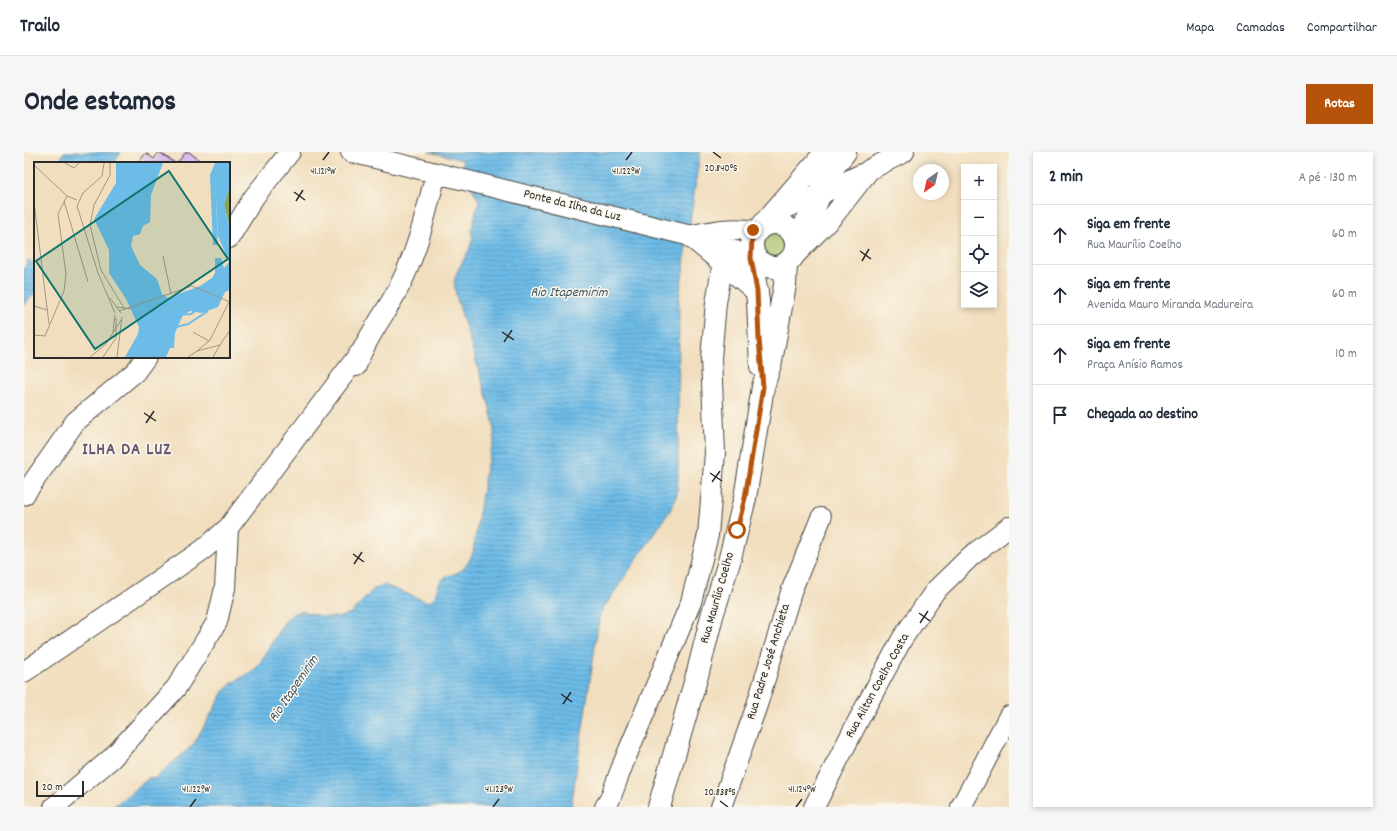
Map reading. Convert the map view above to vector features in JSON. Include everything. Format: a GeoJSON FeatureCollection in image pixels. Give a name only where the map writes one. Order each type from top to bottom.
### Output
{"type":"FeatureCollection","features":[{"type":"Feature","properties":{"kind":"main road"},"geometry":{"type":"LineString","coordinates":[[763,387],[757,291],[761,232],[826,152]]}},
{"type":"Feature","properties":{"kind":"main road"},"geometry":{"type":"LineString","coordinates":[[763,387],[771,361],[793,252],[830,171],[845,152]]}},
{"type":"Feature","properties":{"kind":"main road"},"geometry":{"type":"LineString","coordinates":[[761,232],[773,223],[782,224],[790,230],[793,252]]}},
{"type":"Feature","properties":{"kind":"main road"},"geometry":{"type":"LineString","coordinates":[[761,232],[767,266],[777,267],[793,252]]}},
{"type":"Feature","properties":{"kind":"main road"},"geometry":{"type":"LineString","coordinates":[[688,235],[757,291]]}},
{"type":"Feature","properties":{"kind":"main road","name":"Rua Maurílio Coelho"},"geometry":{"type":"LineString","coordinates":[[659,807],[698,672],[745,498],[763,387]]}},
{"type":"Feature","properties":{"kind":"street"},"geometry":{"type":"LineString","coordinates":[[230,236],[254,197],[290,152]]}},
{"type":"Feature","properties":{"kind":"street","name":"Ponte da Ilha da Luz"},"geometry":{"type":"LineString","coordinates":[[350,152],[688,235],[725,246],[761,232]]}},
{"type":"Feature","properties":{"kind":"street"},"geometry":{"type":"LineString","coordinates":[[688,235],[715,230],[761,232],[819,195],[904,152]]}},
{"type":"Feature","properties":{"kind":"street"},"geometry":{"type":"LineString","coordinates":[[793,252],[834,215],[869,170]]}},
{"type":"Feature","properties":{"kind":"street"},"geometry":{"type":"LineString","coordinates":[[24,672],[204,549],[228,528],[360,353],[398,291],[416,249],[436,173]]}},
{"type":"Feature","properties":{"kind":"street"},"geometry":{"type":"LineString","coordinates":[[605,807],[610,799],[691,602],[708,535],[715,453],[711,358],[716,304],[723,262]]}},
{"type":"Feature","properties":{"kind":"street"},"geometry":{"type":"LineString","coordinates":[[348,392],[360,353]]}},
{"type":"Feature","properties":{"kind":"street"},"geometry":{"type":"LineString","coordinates":[[24,495],[75,422],[135,372],[145,358]]}},
{"type":"Feature","properties":{"kind":"street","name":"Rua Padre José Anchieta"},"geometry":{"type":"LineString","coordinates":[[721,807],[757,705],[792,588],[821,518]]}},
{"type":"Feature","properties":{"kind":"street","name":"Rua Ailton Coelho Costa"},"geometry":{"type":"LineString","coordinates":[[814,807],[902,639],[934,591],[971,556],[1009,527]]}},
{"type":"Feature","properties":{"kind":"street"},"geometry":{"type":"LineString","coordinates":[[54,807],[112,758],[176,688],[217,622],[225,588],[228,528]]}},
{"type":"Feature","properties":{"kind":"street"},"geometry":{"type":"LineString","coordinates":[[961,807],[1009,716]]}},
{"type":"Feature","properties":{"kind":"green space"},"geometry":{"type":"Polygon","coordinates":[[[772,228],[783,231],[789,238],[792,245],[779,262],[774,263],[763,259],[759,238],[772,228]]]}},
{"type":"Feature","properties":{"kind":"water"},"geometry":{"type":"Polygon","coordinates":[[[64,152],[121,152],[115,162],[59,162],[64,152]]]}},
{"type":"Feature","properties":{"kind":"water","name":"Rio Itapemirim"},"geometry":{"type":"Polygon","coordinates":[[[429,152],[700,152],[679,299],[677,494],[671,509],[600,613],[571,807],[113,807],[150,777],[154,779],[193,745],[225,690],[232,683],[253,671],[258,666],[279,630],[286,620],[294,613],[302,611],[324,617],[341,617],[351,613],[375,588],[384,585],[428,602],[435,597],[440,582],[462,570],[468,563],[473,553],[486,468],[494,440],[494,426],[489,404],[456,295],[454,282],[457,272],[469,250],[473,238],[471,231],[479,201],[462,169],[463,160],[429,152]]]}},
{"type":"Feature","properties":{"kind":"water"},"geometry":{"type":"Polygon","coordinates":[[[28,260],[34,263],[34,294],[24,305],[24,270],[28,260]]]}},
{"type":"Feature","properties":{"kind":"building"},"geometry":{"type":"Polygon","coordinates":[[[159,152],[174,162],[139,162],[146,153],[154,159],[159,152]]]}},
{"type":"Feature","properties":{"kind":"building"},"geometry":{"type":"Polygon","coordinates":[[[186,152],[189,152],[202,162],[178,162],[186,152]]]}},
{"type":"Feature","properties":{"kind":"district","name":"ILHA DA LUZ"},"geometry":{"type":"Point","coordinates":[127,451]}},
{"type":"Feature","properties":{"kind":"route"},"geometry":{"type":"LineString","coordinates":[[737,530],[745,498],[763,387],[757,291],[751,258],[752,238],[757,231],[753,230]]}}]}
